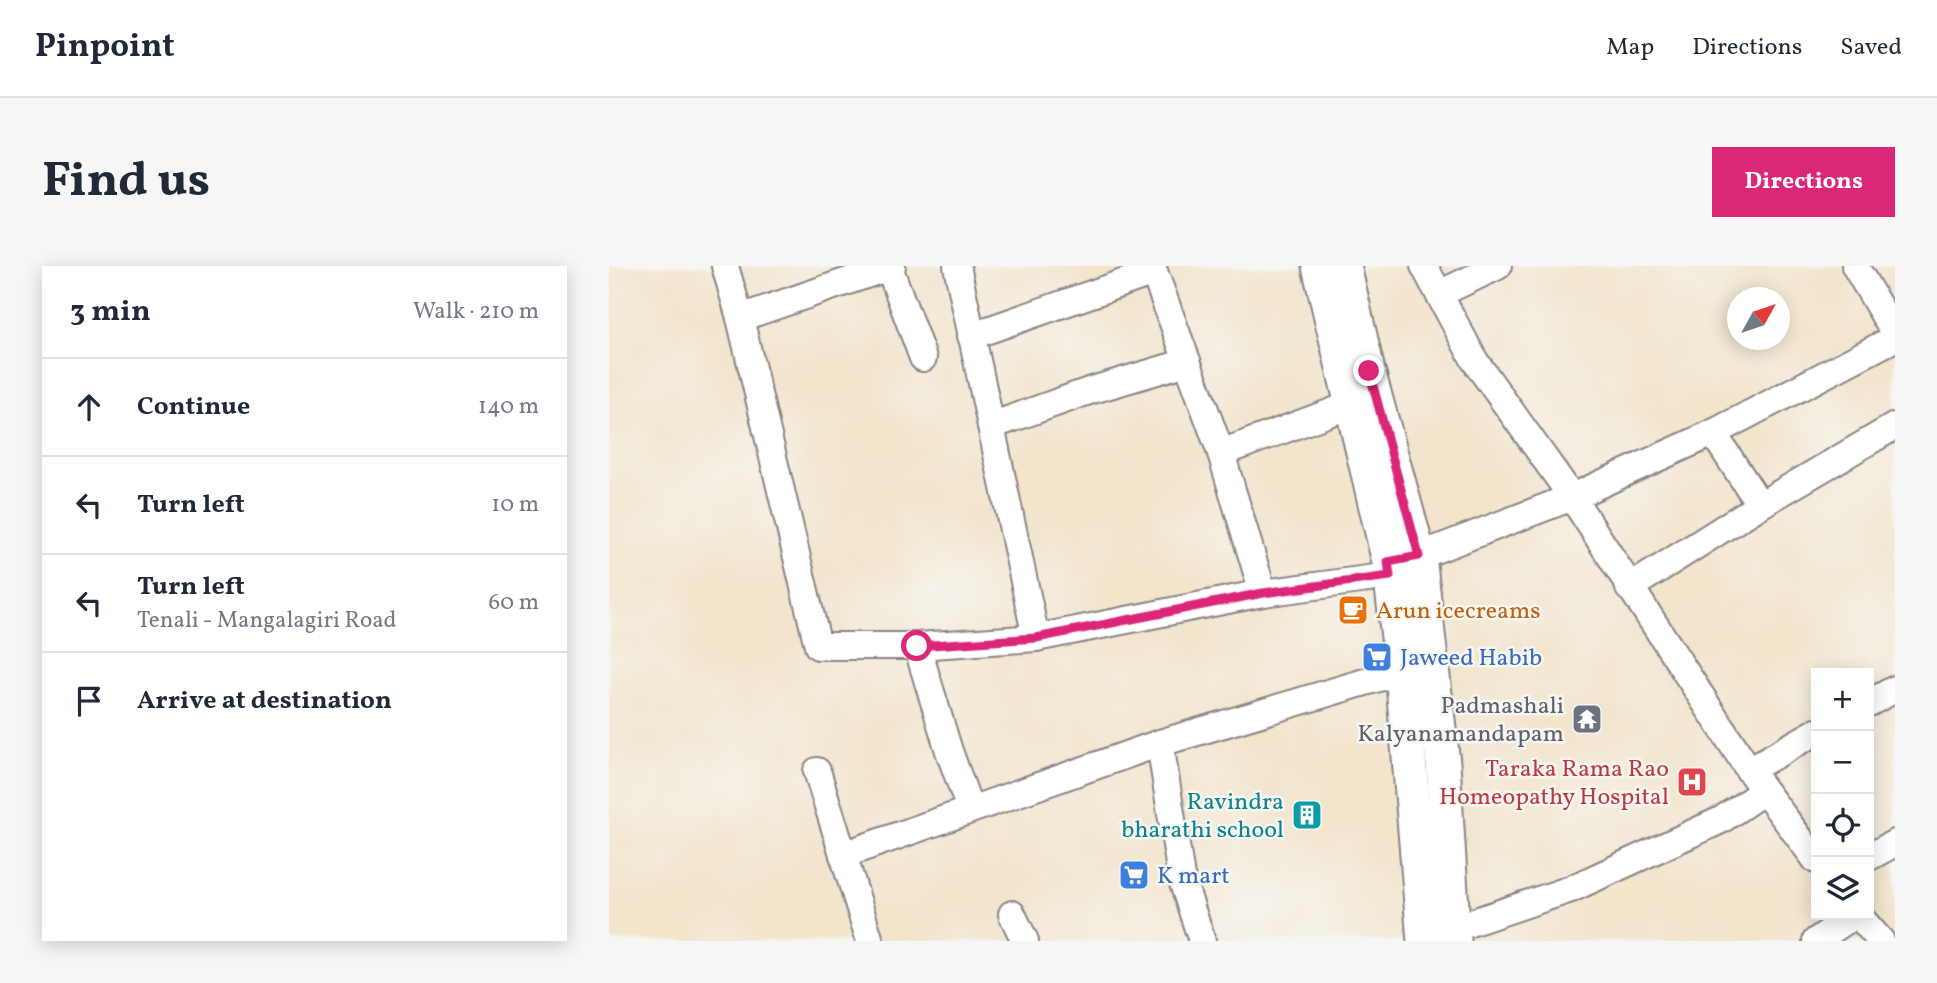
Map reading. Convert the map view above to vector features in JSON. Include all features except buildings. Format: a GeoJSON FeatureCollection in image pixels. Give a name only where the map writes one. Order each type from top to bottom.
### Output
{"type":"FeatureCollection","features":[{"type":"Feature","properties":{"kind":"main road"},"geometry":{"type":"LineString","coordinates":[[1319,266],[1353,404],[1399,565],[1443,763],[1451,892],[1460,936]]}},
{"type":"Feature","properties":{"kind":"main road"},"geometry":{"type":"LineString","coordinates":[[1344,266],[1369,371],[1399,565],[1402,671],[1420,932]]}},
{"type":"Feature","properties":{"kind":"street"},"geometry":{"type":"LineString","coordinates":[[725,266],[740,318],[818,646],[917,646],[1036,638],[1399,565],[1572,497],[1713,433],[1895,336],[1855,266]]}},
{"type":"Feature","properties":{"kind":"street"},"geometry":{"type":"LineString","coordinates":[[957,266],[1036,638]]}},
{"type":"Feature","properties":{"kind":"street"},"geometry":{"type":"LineString","coordinates":[[1424,266],[1475,361],[1572,497],[1749,770],[1814,857]]}},
{"type":"Feature","properties":{"kind":"street"},"geometry":{"type":"LineString","coordinates":[[1439,294],[1498,266]]}},
{"type":"Feature","properties":{"kind":"street"},"geometry":{"type":"LineString","coordinates":[[740,318],[840,275],[890,267],[923,358]]}},
{"type":"Feature","properties":{"kind":"street"},"geometry":{"type":"LineString","coordinates":[[971,335],[1153,269],[1221,453],[1263,593]]}},
{"type":"Feature","properties":{"kind":"street"},"geometry":{"type":"LineString","coordinates":[[991,426],[1089,391],[1187,362]]}},
{"type":"Feature","properties":{"kind":"street"},"geometry":{"type":"LineString","coordinates":[[1221,453],[1353,404]]}},
{"type":"Feature","properties":{"kind":"street"},"geometry":{"type":"LineString","coordinates":[[1629,588],[1760,505],[1895,426]]}},
{"type":"Feature","properties":{"kind":"street"},"geometry":{"type":"LineString","coordinates":[[1713,433],[1760,505]]}},
{"type":"Feature","properties":{"kind":"street"},"geometry":{"type":"LineString","coordinates":[[917,646],[970,810]]}},
{"type":"Feature","properties":{"kind":"street"},"geometry":{"type":"LineString","coordinates":[[843,855],[1160,743],[1402,671]]}},
{"type":"Feature","properties":{"kind":"street"},"geometry":{"type":"LineString","coordinates":[[1874,700],[1895,689]]}},
{"type":"Feature","properties":{"kind":"street"},"geometry":{"type":"LineString","coordinates":[[1749,770],[1811,735]]}},
{"type":"Feature","properties":{"kind":"street"},"geometry":{"type":"LineString","coordinates":[[1160,743],[1181,877],[1202,941]]}},
{"type":"Feature","properties":{"kind":"street"},"geometry":{"type":"LineString","coordinates":[[817,771],[870,941]]}},
{"type":"Feature","properties":{"kind":"street"},"geometry":{"type":"LineString","coordinates":[[1460,936],[1571,889],[1721,820],[1764,791]]}},
{"type":"Feature","properties":{"kind":"street"},"geometry":{"type":"LineString","coordinates":[[1874,854],[1895,843]]}},
{"type":"Feature","properties":{"kind":"street"},"geometry":{"type":"LineString","coordinates":[[1012,915],[1025,941]]}},
{"type":"Feature","properties":{"kind":"street"},"geometry":{"type":"LineString","coordinates":[[1816,941],[1848,920]]}},
{"type":"Feature","properties":{"kind":"street"},"geometry":{"type":"LineString","coordinates":[[1861,920],[1881,941]]}},
{"type":"Feature","properties":{"kind":"place","name":"Arun icecreams"},"geometry":{"type":"Point","coordinates":[1353,610]}},
{"type":"Feature","properties":{"kind":"place","name":"Jaweed Habib"},"geometry":{"type":"Point","coordinates":[1377,657]}},
{"type":"Feature","properties":{"kind":"place","name":"Padmashali Kalyanamandapam"},"geometry":{"type":"Point","coordinates":[1587,719]}},
{"type":"Feature","properties":{"kind":"place","name":"Taraka Rama Rao Homeopathy Hospital"},"geometry":{"type":"Point","coordinates":[1692,782]}},
{"type":"Feature","properties":{"kind":"place","name":"Ravindra bharathi school"},"geometry":{"type":"Point","coordinates":[1307,815]}},
{"type":"Feature","properties":{"kind":"place","name":"K mart"},"geometry":{"type":"Point","coordinates":[1134,875]}},
{"type":"Feature","properties":{"kind":"route"},"geometry":{"type":"LineString","coordinates":[[917,646],[1036,638],[1263,593],[1390,576],[1388,562],[1419,556],[1369,371]]}}]}
